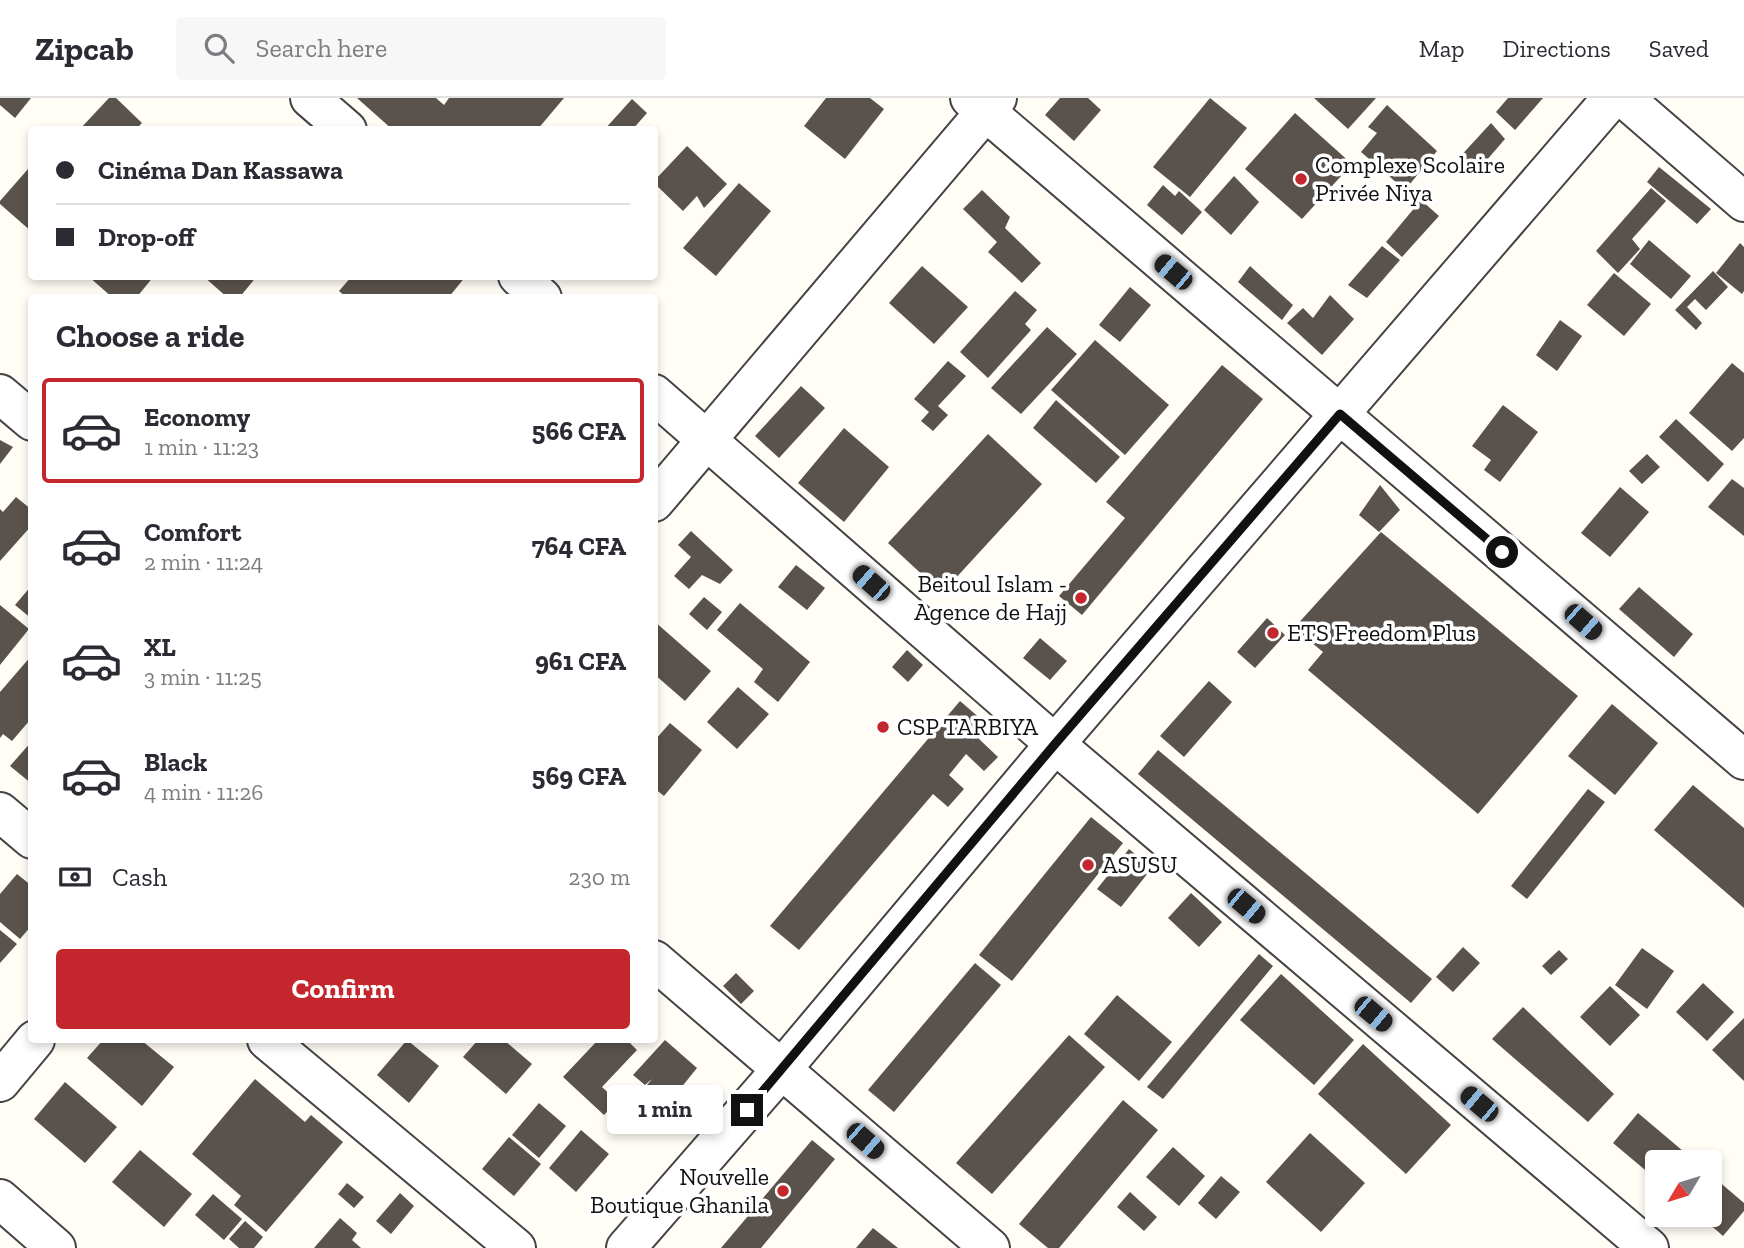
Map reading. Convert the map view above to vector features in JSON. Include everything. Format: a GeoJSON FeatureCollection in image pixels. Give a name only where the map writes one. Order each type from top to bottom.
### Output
{"type":"FeatureCollection","features":[{"type":"Feature","properties":{"kind":"street"},"geometry":{"type":"LineString","coordinates":[[310,98],[342,126]]}},
{"type":"Feature","properties":{"kind":"street"},"geometry":{"type":"LineString","coordinates":[[626,1248],[782,1070],[1055,744],[1612,98]]}},
{"type":"Feature","properties":{"kind":"street"},"geometry":{"type":"LineString","coordinates":[[1624,98],[1744,202]]}},
{"type":"Feature","properties":{"kind":"street"},"geometry":{"type":"LineString","coordinates":[[658,497],[984,102],[1340,414],[1744,760]]}},
{"type":"Feature","properties":{"kind":"street"},"geometry":{"type":"LineString","coordinates":[[522,280],[538,294]]}},
{"type":"Feature","properties":{"kind":"street"},"geometry":{"type":"LineString","coordinates":[[0,394],[28,418]]}},
{"type":"Feature","properties":{"kind":"street"},"geometry":{"type":"LineString","coordinates":[[658,397],[1055,744],[1649,1248]]}},
{"type":"Feature","properties":{"kind":"street"},"geometry":{"type":"LineString","coordinates":[[0,812],[28,836]]}},
{"type":"Feature","properties":{"kind":"street"},"geometry":{"type":"LineString","coordinates":[[658,963],[990,1248]]}},
{"type":"Feature","properties":{"kind":"street"},"geometry":{"type":"LineString","coordinates":[[0,1082],[32,1043]]}},
{"type":"Feature","properties":{"kind":"street"},"geometry":{"type":"LineString","coordinates":[[271,1043],[516,1248]]}},
{"type":"Feature","properties":{"kind":"street"},"geometry":{"type":"LineString","coordinates":[[0,1199],[56,1248]]}},
{"type":"Feature","properties":{"kind":"building"},"geometry":{"type":"Polygon","coordinates":[[[0,98],[31,98],[15,118],[0,105],[0,98]]]}},
{"type":"Feature","properties":{"kind":"building"},"geometry":{"type":"Polygon","coordinates":[[[109,98],[116,98],[142,123],[139,126],[83,126],[109,98]]]}},
{"type":"Feature","properties":{"kind":"building"},"geometry":{"type":"Polygon","coordinates":[[[357,98],[436,98],[444,105],[449,98],[564,98],[540,126],[388,126],[357,98]]]}},
{"type":"Feature","properties":{"kind":"building"},"geometry":{"type":"Polygon","coordinates":[[[826,98],[870,98],[884,109],[845,159],[804,126],[826,98]]]}},
{"type":"Feature","properties":{"kind":"building"},"geometry":{"type":"Polygon","coordinates":[[[1060,98],[1088,98],[1101,110],[1074,141],[1045,115],[1060,98]]]}},
{"type":"Feature","properties":{"kind":"building"},"geometry":{"type":"Polygon","coordinates":[[[1210,98],[1247,128],[1190,197],[1153,167],[1210,98]]]}},
{"type":"Feature","properties":{"kind":"building"},"geometry":{"type":"Polygon","coordinates":[[[1314,98],[1376,98],[1348,129],[1314,98]]]}},
{"type":"Feature","properties":{"kind":"building"},"geometry":{"type":"Polygon","coordinates":[[[1508,98],[1543,98],[1515,130],[1496,112],[1508,98]]]}},
{"type":"Feature","properties":{"kind":"building"},"geometry":{"type":"Polygon","coordinates":[[[632,99],[647,113],[636,126],[608,126],[632,99]]]}},
{"type":"Feature","properties":{"kind":"building"},"geometry":{"type":"Polygon","coordinates":[[[1387,105],[1437,151],[1405,190],[1361,152],[1377,133],[1368,127],[1387,105]]]}},
{"type":"Feature","properties":{"kind":"building"},"geometry":{"type":"Polygon","coordinates":[[[1295,113],[1352,164],[1302,219],[1245,169],[1295,113]]]}},
{"type":"Feature","properties":{"kind":"building"},"geometry":{"type":"Polygon","coordinates":[[[1491,123],[1505,139],[1473,176],[1457,160],[1491,123]]]}},
{"type":"Feature","properties":{"kind":"building"},"geometry":{"type":"Polygon","coordinates":[[[687,146],[727,184],[704,208],[697,196],[683,211],[658,187],[658,177],[687,146]]]}},
{"type":"Feature","properties":{"kind":"building"},"geometry":{"type":"Polygon","coordinates":[[[1659,167],[1711,209],[1697,224],[1647,182],[1659,167]]]}},
{"type":"Feature","properties":{"kind":"building"},"geometry":{"type":"Polygon","coordinates":[[[28,169],[28,228],[0,204],[28,169]]]}},
{"type":"Feature","properties":{"kind":"building"},"geometry":{"type":"Polygon","coordinates":[[[1234,176],[1259,202],[1231,235],[1204,210],[1234,176]]]}},
{"type":"Feature","properties":{"kind":"building"},"geometry":{"type":"Polygon","coordinates":[[[739,183],[771,211],[716,276],[683,248],[739,183]]]}},
{"type":"Feature","properties":{"kind":"building"},"geometry":{"type":"Polygon","coordinates":[[[1163,185],[1175,196],[1179,191],[1202,212],[1182,235],[1147,205],[1163,185]]]}},
{"type":"Feature","properties":{"kind":"building"},"geometry":{"type":"Polygon","coordinates":[[[1651,188],[1666,201],[1632,239],[1640,249],[1618,273],[1596,251],[1651,188]]]}},
{"type":"Feature","properties":{"kind":"building"},"geometry":{"type":"Polygon","coordinates":[[[982,190],[1010,217],[1005,228],[1041,263],[1022,283],[988,252],[997,242],[963,209],[982,190]]]}},
{"type":"Feature","properties":{"kind":"building"},"geometry":{"type":"Polygon","coordinates":[[[1421,200],[1439,216],[1402,257],[1386,242],[1421,200]]]}},
{"type":"Feature","properties":{"kind":"building"},"geometry":{"type":"Polygon","coordinates":[[[1649,240],[1691,276],[1671,299],[1630,264],[1649,240]]]}},
{"type":"Feature","properties":{"kind":"building"},"geometry":{"type":"Polygon","coordinates":[[[1740,243],[1744,247],[1742,294],[1716,273],[1740,243]]]}},
{"type":"Feature","properties":{"kind":"building"},"geometry":{"type":"Polygon","coordinates":[[[1382,246],[1400,260],[1367,298],[1348,285],[1382,246]]]}},
{"type":"Feature","properties":{"kind":"building"},"geometry":{"type":"Polygon","coordinates":[[[922,266],[968,307],[934,344],[889,303],[922,266]]]}},
{"type":"Feature","properties":{"kind":"building"},"geometry":{"type":"Polygon","coordinates":[[[1250,266],[1293,305],[1282,320],[1238,282],[1250,266]]]}},
{"type":"Feature","properties":{"kind":"building"},"geometry":{"type":"Polygon","coordinates":[[[1713,271],[1728,287],[1706,310],[1695,299],[1687,307],[1702,323],[1696,330],[1675,310],[1713,271]]]}},
{"type":"Feature","properties":{"kind":"building"},"geometry":{"type":"Polygon","coordinates":[[[1614,273],[1651,304],[1624,336],[1587,305],[1614,273]]]}},
{"type":"Feature","properties":{"kind":"building"},"geometry":{"type":"Polygon","coordinates":[[[93,280],[151,280],[139,294],[108,294],[93,280]]]}},
{"type":"Feature","properties":{"kind":"building"},"geometry":{"type":"Polygon","coordinates":[[[208,280],[254,280],[242,294],[223,294],[208,280]]]}},
{"type":"Feature","properties":{"kind":"building"},"geometry":{"type":"Polygon","coordinates":[[[349,280],[463,280],[451,294],[342,294],[339,291],[349,280]]]}},
{"type":"Feature","properties":{"kind":"building"},"geometry":{"type":"Polygon","coordinates":[[[1130,287],[1151,305],[1120,342],[1099,325],[1130,287]]]}},
{"type":"Feature","properties":{"kind":"building"},"geometry":{"type":"Polygon","coordinates":[[[1015,291],[1037,310],[1025,324],[1031,330],[988,378],[960,352],[1015,291]]]}},
{"type":"Feature","properties":{"kind":"building"},"geometry":{"type":"Polygon","coordinates":[[[1330,295],[1354,319],[1322,355],[1287,323],[1303,308],[1313,318],[1330,295]]]}},
{"type":"Feature","properties":{"kind":"building"},"geometry":{"type":"Polygon","coordinates":[[[1560,320],[1582,336],[1557,371],[1536,355],[1560,320]]]}},
{"type":"Feature","properties":{"kind":"building"},"geometry":{"type":"Polygon","coordinates":[[[1047,327],[1077,354],[1021,414],[991,388],[1047,327]]]}},
{"type":"Feature","properties":{"kind":"building"},"geometry":{"type":"Polygon","coordinates":[[[1095,340],[1169,405],[1125,455],[1051,390],[1095,340]]]}},
{"type":"Feature","properties":{"kind":"building"},"geometry":{"type":"Polygon","coordinates":[[[948,361],[966,376],[938,406],[948,415],[933,431],[921,421],[929,412],[914,399],[948,361]]]}},
{"type":"Feature","properties":{"kind":"building"},"geometry":{"type":"Polygon","coordinates":[[[1732,363],[1744,373],[1744,438],[1732,451],[1689,413],[1732,363]]]}},
{"type":"Feature","properties":{"kind":"building"},"geometry":{"type":"Polygon","coordinates":[[[1222,365],[1263,399],[1082,615],[1059,596],[1125,518],[1106,502],[1222,365]]]}},
{"type":"Feature","properties":{"kind":"building"},"geometry":{"type":"Polygon","coordinates":[[[801,386],[825,408],[779,458],[755,436],[801,386]]]}},
{"type":"Feature","properties":{"kind":"building"},"geometry":{"type":"Polygon","coordinates":[[[1056,400],[1120,457],[1096,483],[1033,428],[1056,400]]]}},
{"type":"Feature","properties":{"kind":"building"},"geometry":{"type":"Polygon","coordinates":[[[1503,405],[1538,432],[1500,482],[1484,470],[1491,460],[1472,446],[1503,405]]]}},
{"type":"Feature","properties":{"kind":"building"},"geometry":{"type":"Polygon","coordinates":[[[1676,419],[1724,464],[1708,482],[1659,437],[1676,419]]]}},
{"type":"Feature","properties":{"kind":"building"},"geometry":{"type":"Polygon","coordinates":[[[844,428],[889,467],[844,522],[798,483],[844,428]]]}},
{"type":"Feature","properties":{"kind":"building"},"geometry":{"type":"Polygon","coordinates":[[[988,434],[1042,484],[942,593],[888,543],[988,434]]]}},
{"type":"Feature","properties":{"kind":"building"},"geometry":{"type":"Polygon","coordinates":[[[0,440],[13,447],[0,464],[0,440]]]}},
{"type":"Feature","properties":{"kind":"building"},"geometry":{"type":"Polygon","coordinates":[[[1647,454],[1660,467],[1642,484],[1629,471],[1647,454]]]}},
{"type":"Feature","properties":{"kind":"building"},"geometry":{"type":"Polygon","coordinates":[[[1732,479],[1744,488],[1744,536],[1708,507],[1732,479]]]}},
{"type":"Feature","properties":{"kind":"building"},"geometry":{"type":"Polygon","coordinates":[[[1380,485],[1400,510],[1379,532],[1359,515],[1380,485]]]}},
{"type":"Feature","properties":{"kind":"building"},"geometry":{"type":"Polygon","coordinates":[[[1620,487],[1649,512],[1610,557],[1581,533],[1620,487]]]}},
{"type":"Feature","properties":{"kind":"building"},"geometry":{"type":"Polygon","coordinates":[[[16,497],[28,507],[28,530],[0,561],[0,509],[3,512],[16,497]]]}},
{"type":"Feature","properties":{"kind":"building"},"geometry":{"type":"Polygon","coordinates":[[[691,531],[733,570],[720,584],[702,575],[689,589],[674,576],[691,557],[678,545],[691,531]]]}},
{"type":"Feature","properties":{"kind":"building"},"geometry":{"type":"Polygon","coordinates":[[[1381,532],[1578,696],[1478,814],[1308,670],[1323,652],[1294,628],[1381,532]]]}},
{"type":"Feature","properties":{"kind":"building"},"geometry":{"type":"Polygon","coordinates":[[[796,565],[825,588],[807,610],[778,587],[796,565]]]}},
{"type":"Feature","properties":{"kind":"building"},"geometry":{"type":"Polygon","coordinates":[[[1639,587],[1693,634],[1674,657],[1619,609],[1639,587]]]}},
{"type":"Feature","properties":{"kind":"building"},"geometry":{"type":"Polygon","coordinates":[[[28,590],[28,616],[15,605],[28,590]]]}},
{"type":"Feature","properties":{"kind":"building"},"geometry":{"type":"Polygon","coordinates":[[[704,597],[722,612],[707,630],[689,614],[704,597]]]}},
{"type":"Feature","properties":{"kind":"building"},"geometry":{"type":"Polygon","coordinates":[[[740,603],[810,662],[778,702],[754,682],[763,669],[717,630],[740,603]]]}},
{"type":"Feature","properties":{"kind":"building"},"geometry":{"type":"Polygon","coordinates":[[[0,605],[28,630],[0,665],[0,605]]]}},
{"type":"Feature","properties":{"kind":"building"},"geometry":{"type":"Polygon","coordinates":[[[1267,618],[1285,635],[1255,668],[1237,652],[1267,618]]]}},
{"type":"Feature","properties":{"kind":"building"},"geometry":{"type":"Polygon","coordinates":[[[658,625],[711,671],[685,701],[658,677],[658,625]]]}},
{"type":"Feature","properties":{"kind":"building"},"geometry":{"type":"Polygon","coordinates":[[[1040,638],[1067,661],[1050,680],[1023,658],[1040,638]]]}},
{"type":"Feature","properties":{"kind":"building"},"geometry":{"type":"Polygon","coordinates":[[[907,650],[923,665],[908,682],[892,667],[907,650]]]}},
{"type":"Feature","properties":{"kind":"building"},"geometry":{"type":"Polygon","coordinates":[[[28,660],[28,722],[12,741],[3,734],[0,738],[0,692],[28,660]]]}},
{"type":"Feature","properties":{"kind":"building"},"geometry":{"type":"Polygon","coordinates":[[[1209,681],[1232,702],[1184,757],[1160,736],[1209,681]]]}},
{"type":"Feature","properties":{"kind":"building"},"geometry":{"type":"Polygon","coordinates":[[[738,687],[769,714],[737,749],[707,722],[738,687]]]}},
{"type":"Feature","properties":{"kind":"building"},"geometry":{"type":"Polygon","coordinates":[[[960,701],[989,726],[979,739],[998,757],[984,771],[966,754],[949,775],[964,789],[948,807],[933,794],[799,950],[770,926],[960,701]]]}},
{"type":"Feature","properties":{"kind":"building"},"geometry":{"type":"Polygon","coordinates":[[[1612,704],[1658,743],[1615,795],[1568,756],[1612,704]]]}},
{"type":"Feature","properties":{"kind":"building"},"geometry":{"type":"Polygon","coordinates":[[[670,723],[702,750],[664,796],[658,791],[658,736],[670,723]]]}},
{"type":"Feature","properties":{"kind":"building"},"geometry":{"type":"Polygon","coordinates":[[[28,746],[28,781],[10,766],[28,746]]]}},
{"type":"Feature","properties":{"kind":"building"},"geometry":{"type":"Polygon","coordinates":[[[1158,750],[1432,979],[1411,1003],[1138,774],[1158,750]]]}},
{"type":"Feature","properties":{"kind":"building"},"geometry":{"type":"Polygon","coordinates":[[[1693,785],[1744,828],[1744,908],[1654,830],[1693,785]]]}},
{"type":"Feature","properties":{"kind":"building"},"geometry":{"type":"Polygon","coordinates":[[[1588,789],[1605,802],[1527,899],[1511,886],[1588,789]]]}},
{"type":"Feature","properties":{"kind":"building"},"geometry":{"type":"Polygon","coordinates":[[[1091,817],[1123,843],[1012,981],[979,955],[1091,817]]]}},
{"type":"Feature","properties":{"kind":"building"},"geometry":{"type":"Polygon","coordinates":[[[1129,849],[1152,868],[1121,907],[1097,889],[1129,849]]]}},
{"type":"Feature","properties":{"kind":"building"},"geometry":{"type":"Polygon","coordinates":[[[17,874],[28,883],[28,930],[20,939],[0,922],[0,894],[17,874]]]}},
{"type":"Feature","properties":{"kind":"building"},"geometry":{"type":"Polygon","coordinates":[[[1191,893],[1222,922],[1199,947],[1168,918],[1191,893]]]}},
{"type":"Feature","properties":{"kind":"building"},"geometry":{"type":"Polygon","coordinates":[[[0,930],[17,944],[0,963],[0,930]]]}},
{"type":"Feature","properties":{"kind":"building"},"geometry":{"type":"Polygon","coordinates":[[[1463,947],[1480,963],[1453,992],[1436,977],[1463,947]]]}},
{"type":"Feature","properties":{"kind":"building"},"geometry":{"type":"Polygon","coordinates":[[[1642,948],[1674,971],[1647,1009],[1615,985],[1642,948]]]}},
{"type":"Feature","properties":{"kind":"building"},"geometry":{"type":"Polygon","coordinates":[[[1559,950],[1568,959],[1551,975],[1542,966],[1559,950]]]}},
{"type":"Feature","properties":{"kind":"building"},"geometry":{"type":"Polygon","coordinates":[[[1259,954],[1273,966],[1163,1099],[1147,1087],[1259,954]]]}},
{"type":"Feature","properties":{"kind":"building"},"geometry":{"type":"Polygon","coordinates":[[[975,963],[1001,985],[894,1112],[868,1090],[975,963]]]}},
{"type":"Feature","properties":{"kind":"building"},"geometry":{"type":"Polygon","coordinates":[[[736,973],[754,991],[741,1004],[723,986],[736,973]]]}},
{"type":"Feature","properties":{"kind":"building"},"geometry":{"type":"Polygon","coordinates":[[[1281,974],[1354,1040],[1314,1085],[1240,1020],[1281,974]]]}},
{"type":"Feature","properties":{"kind":"building"},"geometry":{"type":"Polygon","coordinates":[[[1703,983],[1734,1012],[1707,1041],[1676,1012],[1703,983]]]}},
{"type":"Feature","properties":{"kind":"building"},"geometry":{"type":"Polygon","coordinates":[[[1610,986],[1640,1015],[1610,1046],[1580,1017],[1610,986]]]}},
{"type":"Feature","properties":{"kind":"building"},"geometry":{"type":"Polygon","coordinates":[[[1117,995],[1172,1042],[1139,1081],[1084,1034],[1117,995]]]}},
{"type":"Feature","properties":{"kind":"building"},"geometry":{"type":"Polygon","coordinates":[[[1523,1007],[1614,1094],[1588,1122],[1492,1039],[1523,1007]]]}},
{"type":"Feature","properties":{"kind":"building"},"geometry":{"type":"Polygon","coordinates":[[[1744,1018],[1744,1081],[1712,1050],[1744,1018]]]}},
{"type":"Feature","properties":{"kind":"building"},"geometry":{"type":"Polygon","coordinates":[[[1069,1035],[1105,1067],[992,1194],[956,1163],[1069,1035]]]}},
{"type":"Feature","properties":{"kind":"building"},"geometry":{"type":"Polygon","coordinates":[[[665,1040],[697,1068],[661,1115],[638,1096],[652,1079],[645,1085],[633,1075],[665,1040]]]}},
{"type":"Feature","properties":{"kind":"building"},"geometry":{"type":"Polygon","coordinates":[[[100,1043],[145,1043],[174,1067],[142,1106],[87,1058],[100,1043]]]}},
{"type":"Feature","properties":{"kind":"building"},"geometry":{"type":"Polygon","coordinates":[[[404,1043],[411,1043],[439,1066],[409,1103],[377,1075],[404,1043]]]}},
{"type":"Feature","properties":{"kind":"building"},"geometry":{"type":"Polygon","coordinates":[[[475,1043],[508,1043],[532,1064],[506,1094],[463,1057],[475,1043]]]}},
{"type":"Feature","properties":{"kind":"building"},"geometry":{"type":"Polygon","coordinates":[[[595,1043],[630,1043],[637,1050],[602,1087],[617,1101],[604,1115],[563,1077],[595,1043]]]}},
{"type":"Feature","properties":{"kind":"building"},"geometry":{"type":"Polygon","coordinates":[[[1363,1044],[1451,1125],[1406,1174],[1318,1094],[1363,1044]]]}},
{"type":"Feature","properties":{"kind":"building"},"geometry":{"type":"Polygon","coordinates":[[[255,1079],[305,1122],[311,1115],[343,1142],[266,1232],[234,1205],[241,1196],[192,1154],[255,1079]]]}},
{"type":"Feature","properties":{"kind":"building"},"geometry":{"type":"Polygon","coordinates":[[[65,1082],[117,1127],[85,1163],[34,1119],[65,1082]]]}},
{"type":"Feature","properties":{"kind":"building"},"geometry":{"type":"Polygon","coordinates":[[[1123,1100],[1158,1130],[1059,1248],[1048,1248],[1019,1224],[1123,1100]]]}},
{"type":"Feature","properties":{"kind":"building"},"geometry":{"type":"Polygon","coordinates":[[[539,1103],[566,1126],[539,1158],[512,1135],[539,1103]]]}},
{"type":"Feature","properties":{"kind":"building"},"geometry":{"type":"Polygon","coordinates":[[[1638,1113],[1682,1150],[1645,1150],[1645,1170],[1613,1143],[1638,1113]]]}},
{"type":"Feature","properties":{"kind":"building"},"geometry":{"type":"Polygon","coordinates":[[[581,1130],[609,1154],[576,1192],[549,1168],[581,1130]]]}},
{"type":"Feature","properties":{"kind":"building"},"geometry":{"type":"Polygon","coordinates":[[[1310,1133],[1365,1183],[1321,1232],[1266,1182],[1310,1133]]]}},
{"type":"Feature","properties":{"kind":"building"},"geometry":{"type":"Polygon","coordinates":[[[509,1137],[541,1164],[514,1196],[482,1169],[509,1137]]]}},
{"type":"Feature","properties":{"kind":"building"},"geometry":{"type":"Polygon","coordinates":[[[812,1140],[835,1159],[761,1248],[721,1248],[812,1140]]]}},
{"type":"Feature","properties":{"kind":"building"},"geometry":{"type":"Polygon","coordinates":[[[1173,1147],[1205,1176],[1179,1206],[1146,1177],[1173,1147]]]}},
{"type":"Feature","properties":{"kind":"building"},"geometry":{"type":"Polygon","coordinates":[[[140,1150],[192,1194],[164,1227],[112,1182],[140,1150]]]}},
{"type":"Feature","properties":{"kind":"building"},"geometry":{"type":"Polygon","coordinates":[[[1221,1176],[1240,1192],[1216,1219],[1198,1203],[1221,1176]]]}},
{"type":"Feature","properties":{"kind":"building"},"geometry":{"type":"Polygon","coordinates":[[[347,1183],[364,1197],[354,1208],[338,1194],[347,1183]]]}},
{"type":"Feature","properties":{"kind":"building"},"geometry":{"type":"Polygon","coordinates":[[[1722,1184],[1744,1203],[1744,1211],[1723,1236],[1713,1227],[1722,1227],[1722,1184]]]}},
{"type":"Feature","properties":{"kind":"building"},"geometry":{"type":"Polygon","coordinates":[[[1130,1192],[1157,1217],[1144,1231],[1117,1207],[1130,1192]]]}},
{"type":"Feature","properties":{"kind":"building"},"geometry":{"type":"Polygon","coordinates":[[[400,1193],[414,1206],[391,1234],[376,1221],[400,1193]]]}},
{"type":"Feature","properties":{"kind":"building"},"geometry":{"type":"Polygon","coordinates":[[[213,1194],[242,1219],[224,1240],[195,1215],[213,1194]]]}},
{"type":"Feature","properties":{"kind":"building"},"geometry":{"type":"Polygon","coordinates":[[[340,1218],[357,1233],[352,1240],[361,1248],[314,1248],[340,1218]]]}},
{"type":"Feature","properties":{"kind":"building"},"geometry":{"type":"Polygon","coordinates":[[[245,1221],[263,1237],[254,1248],[239,1248],[229,1239],[245,1221]]]}},
{"type":"Feature","properties":{"kind":"building"},"geometry":{"type":"Polygon","coordinates":[[[873,1228],[898,1248],[856,1248],[873,1228]]]}},
{"type":"Feature","properties":{"kind":"place","name":"Complexe Scolaire Privée Niya"},"geometry":{"type":"Point","coordinates":[1301,179]}},
{"type":"Feature","properties":{"kind":"place","name":"Beitoul Islam - Agence de Hajj"},"geometry":{"type":"Point","coordinates":[1081,598]}},
{"type":"Feature","properties":{"kind":"place","name":"ETS Freedom Plus"},"geometry":{"type":"Point","coordinates":[1273,633]}},
{"type":"Feature","properties":{"kind":"place","name":"CSP TARBIYA"},"geometry":{"type":"Point","coordinates":[883,727]}},
{"type":"Feature","properties":{"kind":"place","name":"ASUSU"},"geometry":{"type":"Point","coordinates":[1088,865]}},
{"type":"Feature","properties":{"kind":"place","name":"Nouvelle Boutique Ghanila"},"geometry":{"type":"Point","coordinates":[783,1191]}},
{"type":"Feature","properties":{"kind":"route"},"geometry":{"type":"LineString","coordinates":[[747,1110],[1055,744],[1340,414],[1502,552]]}}]}
